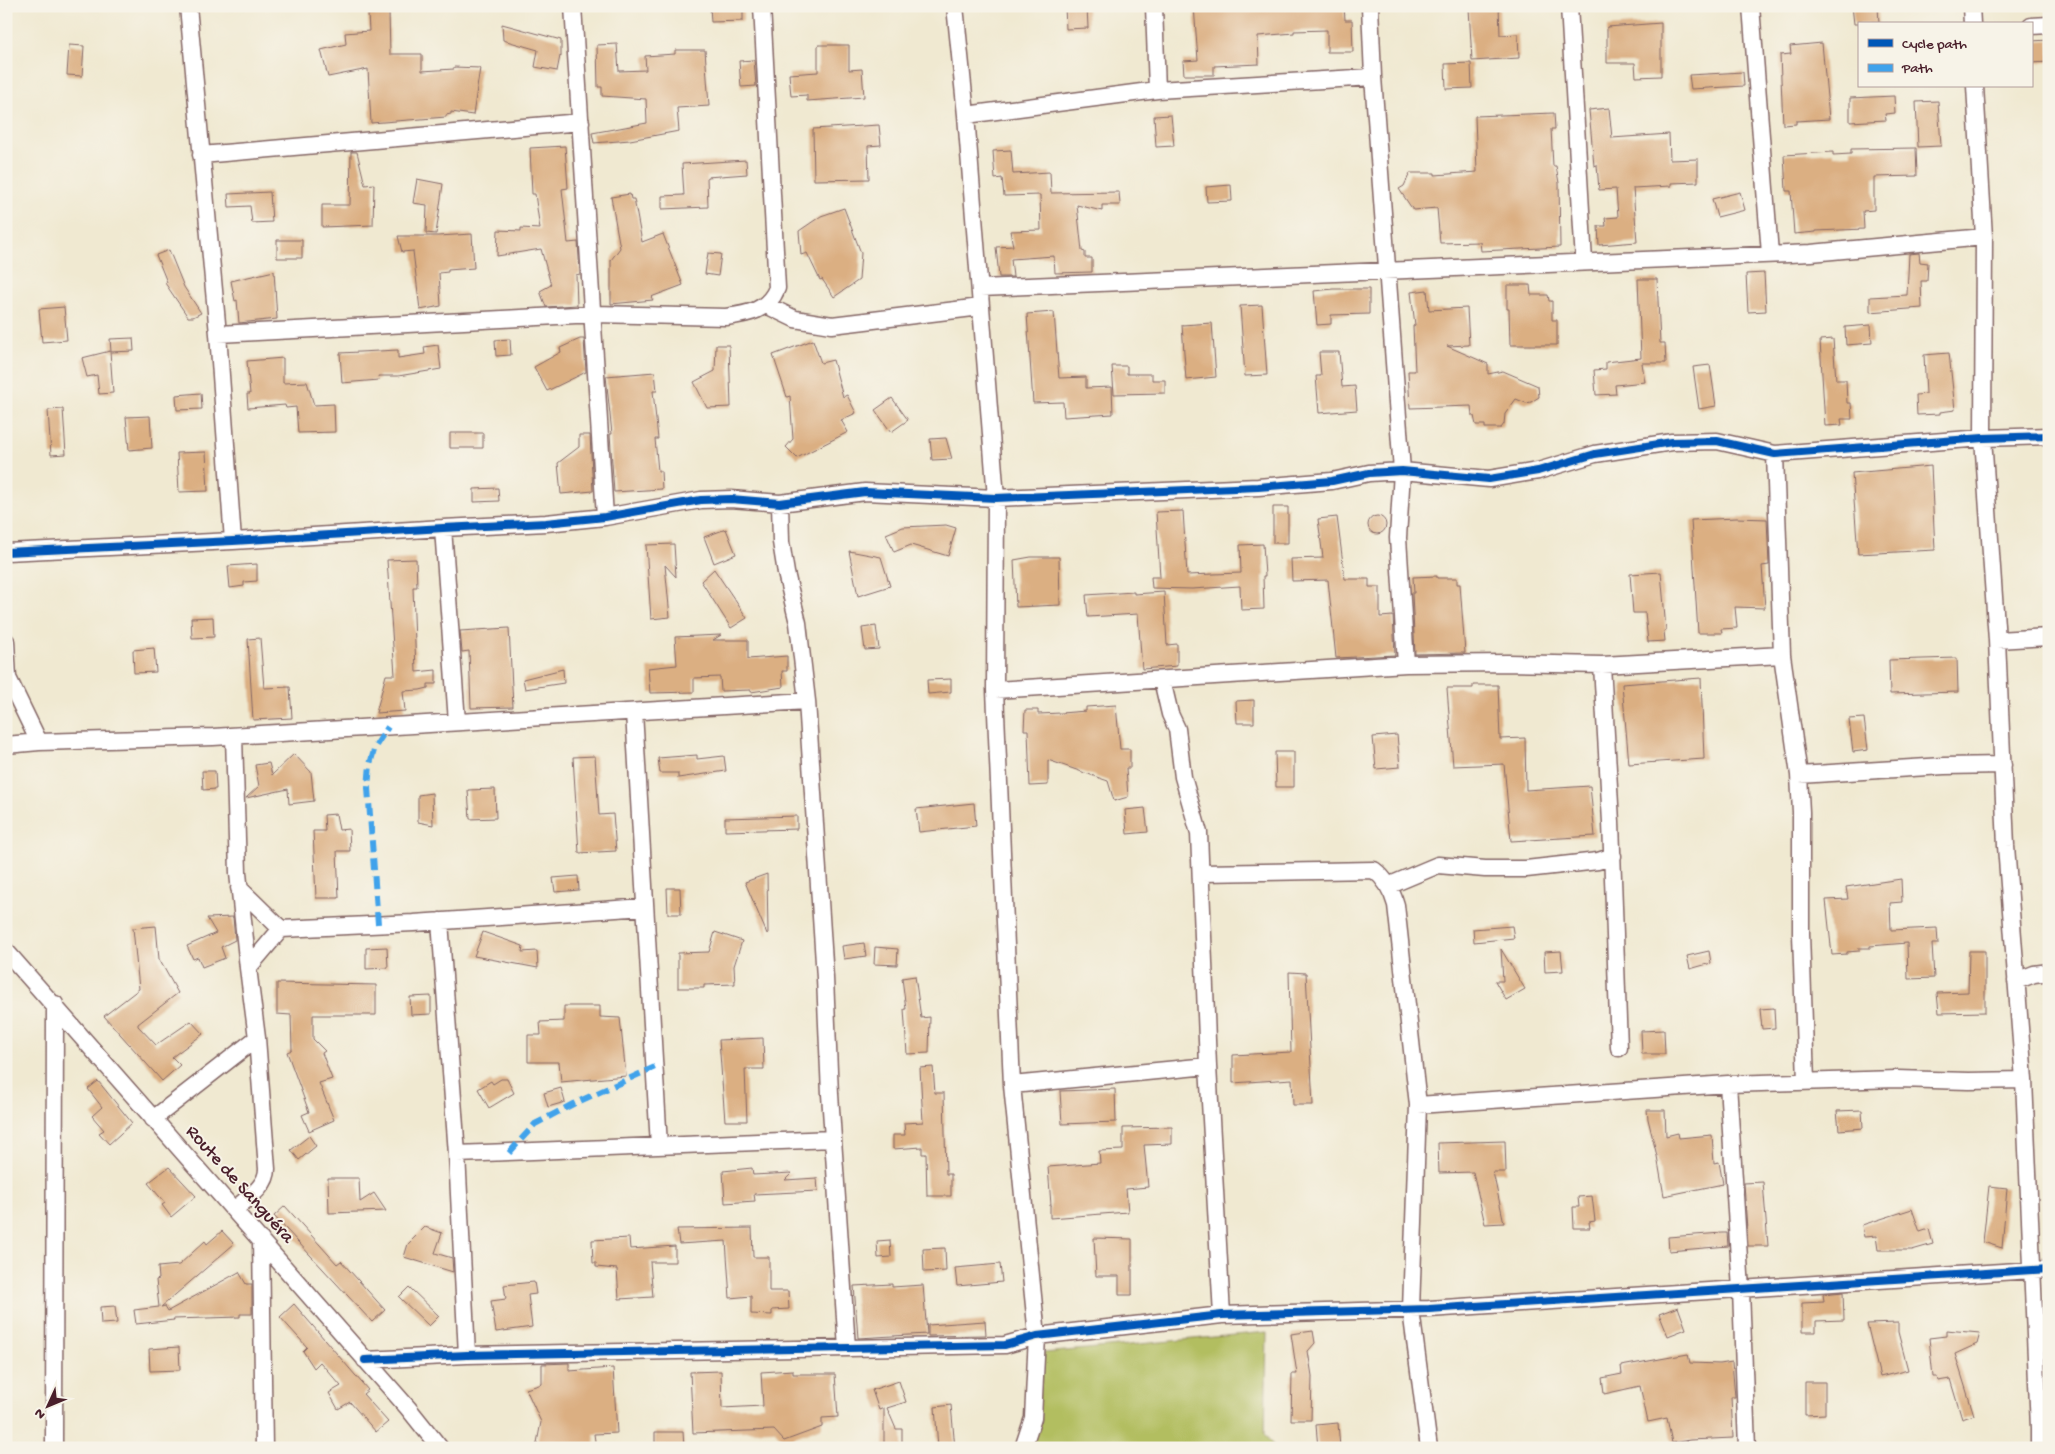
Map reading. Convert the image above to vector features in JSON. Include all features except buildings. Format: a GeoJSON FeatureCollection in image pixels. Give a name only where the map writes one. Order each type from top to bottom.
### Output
{"type":"FeatureCollection","features":[{"type":"Feature","properties":{"kind":"street"},"geometry":{"type":"LineString","coordinates":[[188,6],[218,334],[233,541]]}},
{"type":"Feature","properties":{"kind":"street"},"geometry":{"type":"LineString","coordinates":[[573,6],[594,314],[605,518]]}},
{"type":"Feature","properties":{"kind":"street"},"geometry":{"type":"LineString","coordinates":[[218,334],[594,314],[726,317],[746,314],[766,305],[773,299],[777,288],[762,6]]}},
{"type":"Feature","properties":{"kind":"street"},"geometry":{"type":"LineString","coordinates":[[955,6],[966,115],[996,498],[995,690],[1012,1084],[1037,1336],[1033,1418],[1023,1448]]}},
{"type":"Feature","properties":{"kind":"street"},"geometry":{"type":"LineString","coordinates":[[1154,6],[1157,90]]}},
{"type":"Feature","properties":{"kind":"street"},"geometry":{"type":"LineString","coordinates":[[1370,6],[1386,271],[1402,471],[1398,538],[1406,664]]}},
{"type":"Feature","properties":{"kind":"street"},"geometry":{"type":"LineString","coordinates":[[1569,6],[1584,262]]}},
{"type":"Feature","properties":{"kind":"street"},"geometry":{"type":"LineString","coordinates":[[1751,6],[1770,254]]}},
{"type":"Feature","properties":{"kind":"street"},"geometry":{"type":"LineString","coordinates":[[1971,6],[1972,22]]}},
{"type":"Feature","properties":{"kind":"street"},"geometry":{"type":"LineString","coordinates":[[2032,26],[2049,25]]}},
{"type":"Feature","properties":{"kind":"street"},"geometry":{"type":"LineString","coordinates":[[966,115],[1157,90],[1373,77]]}},
{"type":"Feature","properties":{"kind":"street"},"geometry":{"type":"LineString","coordinates":[[1976,88],[1984,237],[1983,438],[1997,640],[2006,846],[2041,1269],[2044,1430],[2038,1448]]}},
{"type":"Feature","properties":{"kind":"street"},"geometry":{"type":"LineString","coordinates":[[201,155],[581,122]]}},
{"type":"Feature","properties":{"kind":"street"},"geometry":{"type":"LineString","coordinates":[[980,288],[1811,253],[1984,237]]}},
{"type":"Feature","properties":{"kind":"street"},"geometry":{"type":"LineString","coordinates":[[766,305],[794,319],[832,325],[981,307]]}},
{"type":"Feature","properties":{"kind":"street"},"geometry":{"type":"LineString","coordinates":[[6,552],[546,523],[605,518],[701,500],[731,499],[780,503],[865,492],[996,498],[1258,487],[1332,482],[1369,474],[1402,471],[1474,479],[1506,477],[1538,471],[1595,454],[1672,442],[1717,441],[1775,454],[1983,438],[2049,436]]}},
{"type":"Feature","properties":{"kind":"street"},"geometry":{"type":"LineString","coordinates":[[1775,454],[1782,655],[1799,775],[1801,812],[1801,934],[1806,1082]]}},
{"type":"Feature","properties":{"kind":"street"},"geometry":{"type":"LineString","coordinates":[[780,503],[781,542],[786,574],[798,624],[807,701],[825,978],[833,1139],[848,1348]]}},
{"type":"Feature","properties":{"kind":"street"},"geometry":{"type":"LineString","coordinates":[[443,528],[457,722]]}},
{"type":"Feature","properties":{"kind":"street"},"geometry":{"type":"LineString","coordinates":[[1997,640],[2049,637]]}},
{"type":"Feature","properties":{"kind":"street"},"geometry":{"type":"LineString","coordinates":[[6,641],[7,682],[39,742]]}},
{"type":"Feature","properties":{"kind":"street"},"geometry":{"type":"LineString","coordinates":[[995,690],[1406,664],[1508,663],[1602,666],[1782,655]]}},
{"type":"Feature","properties":{"kind":"street"},"geometry":{"type":"LineString","coordinates":[[1602,666],[1613,856],[1619,1048]]}},
{"type":"Feature","properties":{"kind":"street"},"geometry":{"type":"LineString","coordinates":[[1162,680],[1170,714],[1177,730],[1183,777],[1200,833],[1208,1066],[1222,1315]]}},
{"type":"Feature","properties":{"kind":"street"},"geometry":{"type":"LineString","coordinates":[[6,745],[39,742],[234,736],[807,701]]}},
{"type":"Feature","properties":{"kind":"street"},"geometry":{"type":"LineString","coordinates":[[634,712],[659,1146]]}},
{"type":"Feature","properties":{"kind":"street"},"geometry":{"type":"LineString","coordinates":[[234,736],[239,888],[257,1038],[267,1174],[262,1184],[234,1210]]}},
{"type":"Feature","properties":{"kind":"street"},"geometry":{"type":"LineString","coordinates":[[1799,775],[1944,766],[2003,765]]}},
{"type":"Feature","properties":{"kind":"street"},"geometry":{"type":"LineString","coordinates":[[1388,886],[1438,865],[1485,869],[1526,869],[1598,861],[1613,856]]}},
{"type":"Feature","properties":{"kind":"street"},"geometry":{"type":"LineString","coordinates":[[1202,873],[1374,870],[1388,886],[1396,906],[1418,1106],[1411,1310],[1429,1448]]}},
{"type":"Feature","properties":{"kind":"street"},"geometry":{"type":"LineString","coordinates":[[239,888],[281,929]]}},
{"type":"Feature","properties":{"kind":"street"},"geometry":{"type":"LineString","coordinates":[[248,968],[281,929],[440,921],[645,907]]}},
{"type":"Feature","properties":{"kind":"street"},"geometry":{"type":"LineString","coordinates":[[440,921],[457,1154],[467,1355]]}},
{"type":"Feature","properties":{"kind":"street","name":"Route de Sanguéra"},"geometry":{"type":"LineString","coordinates":[[6,951],[55,1004],[440,1448]]}},
{"type":"Feature","properties":{"kind":"street"},"geometry":{"type":"LineString","coordinates":[[2016,981],[2034,974],[2049,972]]}},
{"type":"Feature","properties":{"kind":"street"},"geometry":{"type":"LineString","coordinates":[[54,1448],[55,1004]]}},
{"type":"Feature","properties":{"kind":"street"},"geometry":{"type":"LineString","coordinates":[[153,1119],[257,1038]]}},
{"type":"Feature","properties":{"kind":"street"},"geometry":{"type":"LineString","coordinates":[[1012,1084],[1208,1066]]}},
{"type":"Feature","properties":{"kind":"street"},"geometry":{"type":"LineString","coordinates":[[1418,1106],[1728,1084],[1897,1079],[2024,1080]]}},
{"type":"Feature","properties":{"kind":"street"},"geometry":{"type":"LineString","coordinates":[[1728,1084],[1747,1448]]}},
{"type":"Feature","properties":{"kind":"street"},"geometry":{"type":"LineString","coordinates":[[457,1154],[833,1139]]}},
{"type":"Feature","properties":{"kind":"street"},"geometry":{"type":"LineString","coordinates":[[261,1240],[264,1448]]}},
{"type":"Feature","properties":{"kind":"street"},"geometry":{"type":"LineString","coordinates":[[365,1360],[467,1355],[1005,1345],[1037,1336],[1222,1315],[1411,1310],[2041,1269]]}},
{"type":"Feature","properties":{"kind":"green space"},"geometry":{"type":"Polygon","coordinates":[[[1267,1332],[1265,1435],[1275,1448],[1028,1448],[1044,1353],[1267,1332]]]}},
{"type":"Feature","properties":{"kind":"marked path"},"geometry":{"type":"LineString","coordinates":[[378,924],[368,788],[370,764],[375,747],[388,727]]}},
{"type":"Feature","properties":{"kind":"marked path"},"geometry":{"type":"LineString","coordinates":[[509,1153],[535,1124],[573,1104],[655,1067]]}},
{"type":"Feature","properties":{"kind":"cycle path"},"geometry":{"type":"LineString","coordinates":[[6,552],[546,523],[605,517],[701,500],[731,499],[780,503],[865,492],[996,498],[1258,487],[1332,481],[1369,473],[1402,471],[1489,479],[1538,471],[1595,454],[1672,442],[1717,441],[1775,454],[1983,438],[2049,436]]}},
{"type":"Feature","properties":{"kind":"cycle path"},"geometry":{"type":"LineString","coordinates":[[365,1360],[467,1355],[1005,1345],[1037,1336],[1222,1315],[1429,1309],[2049,1269]]}}]}
